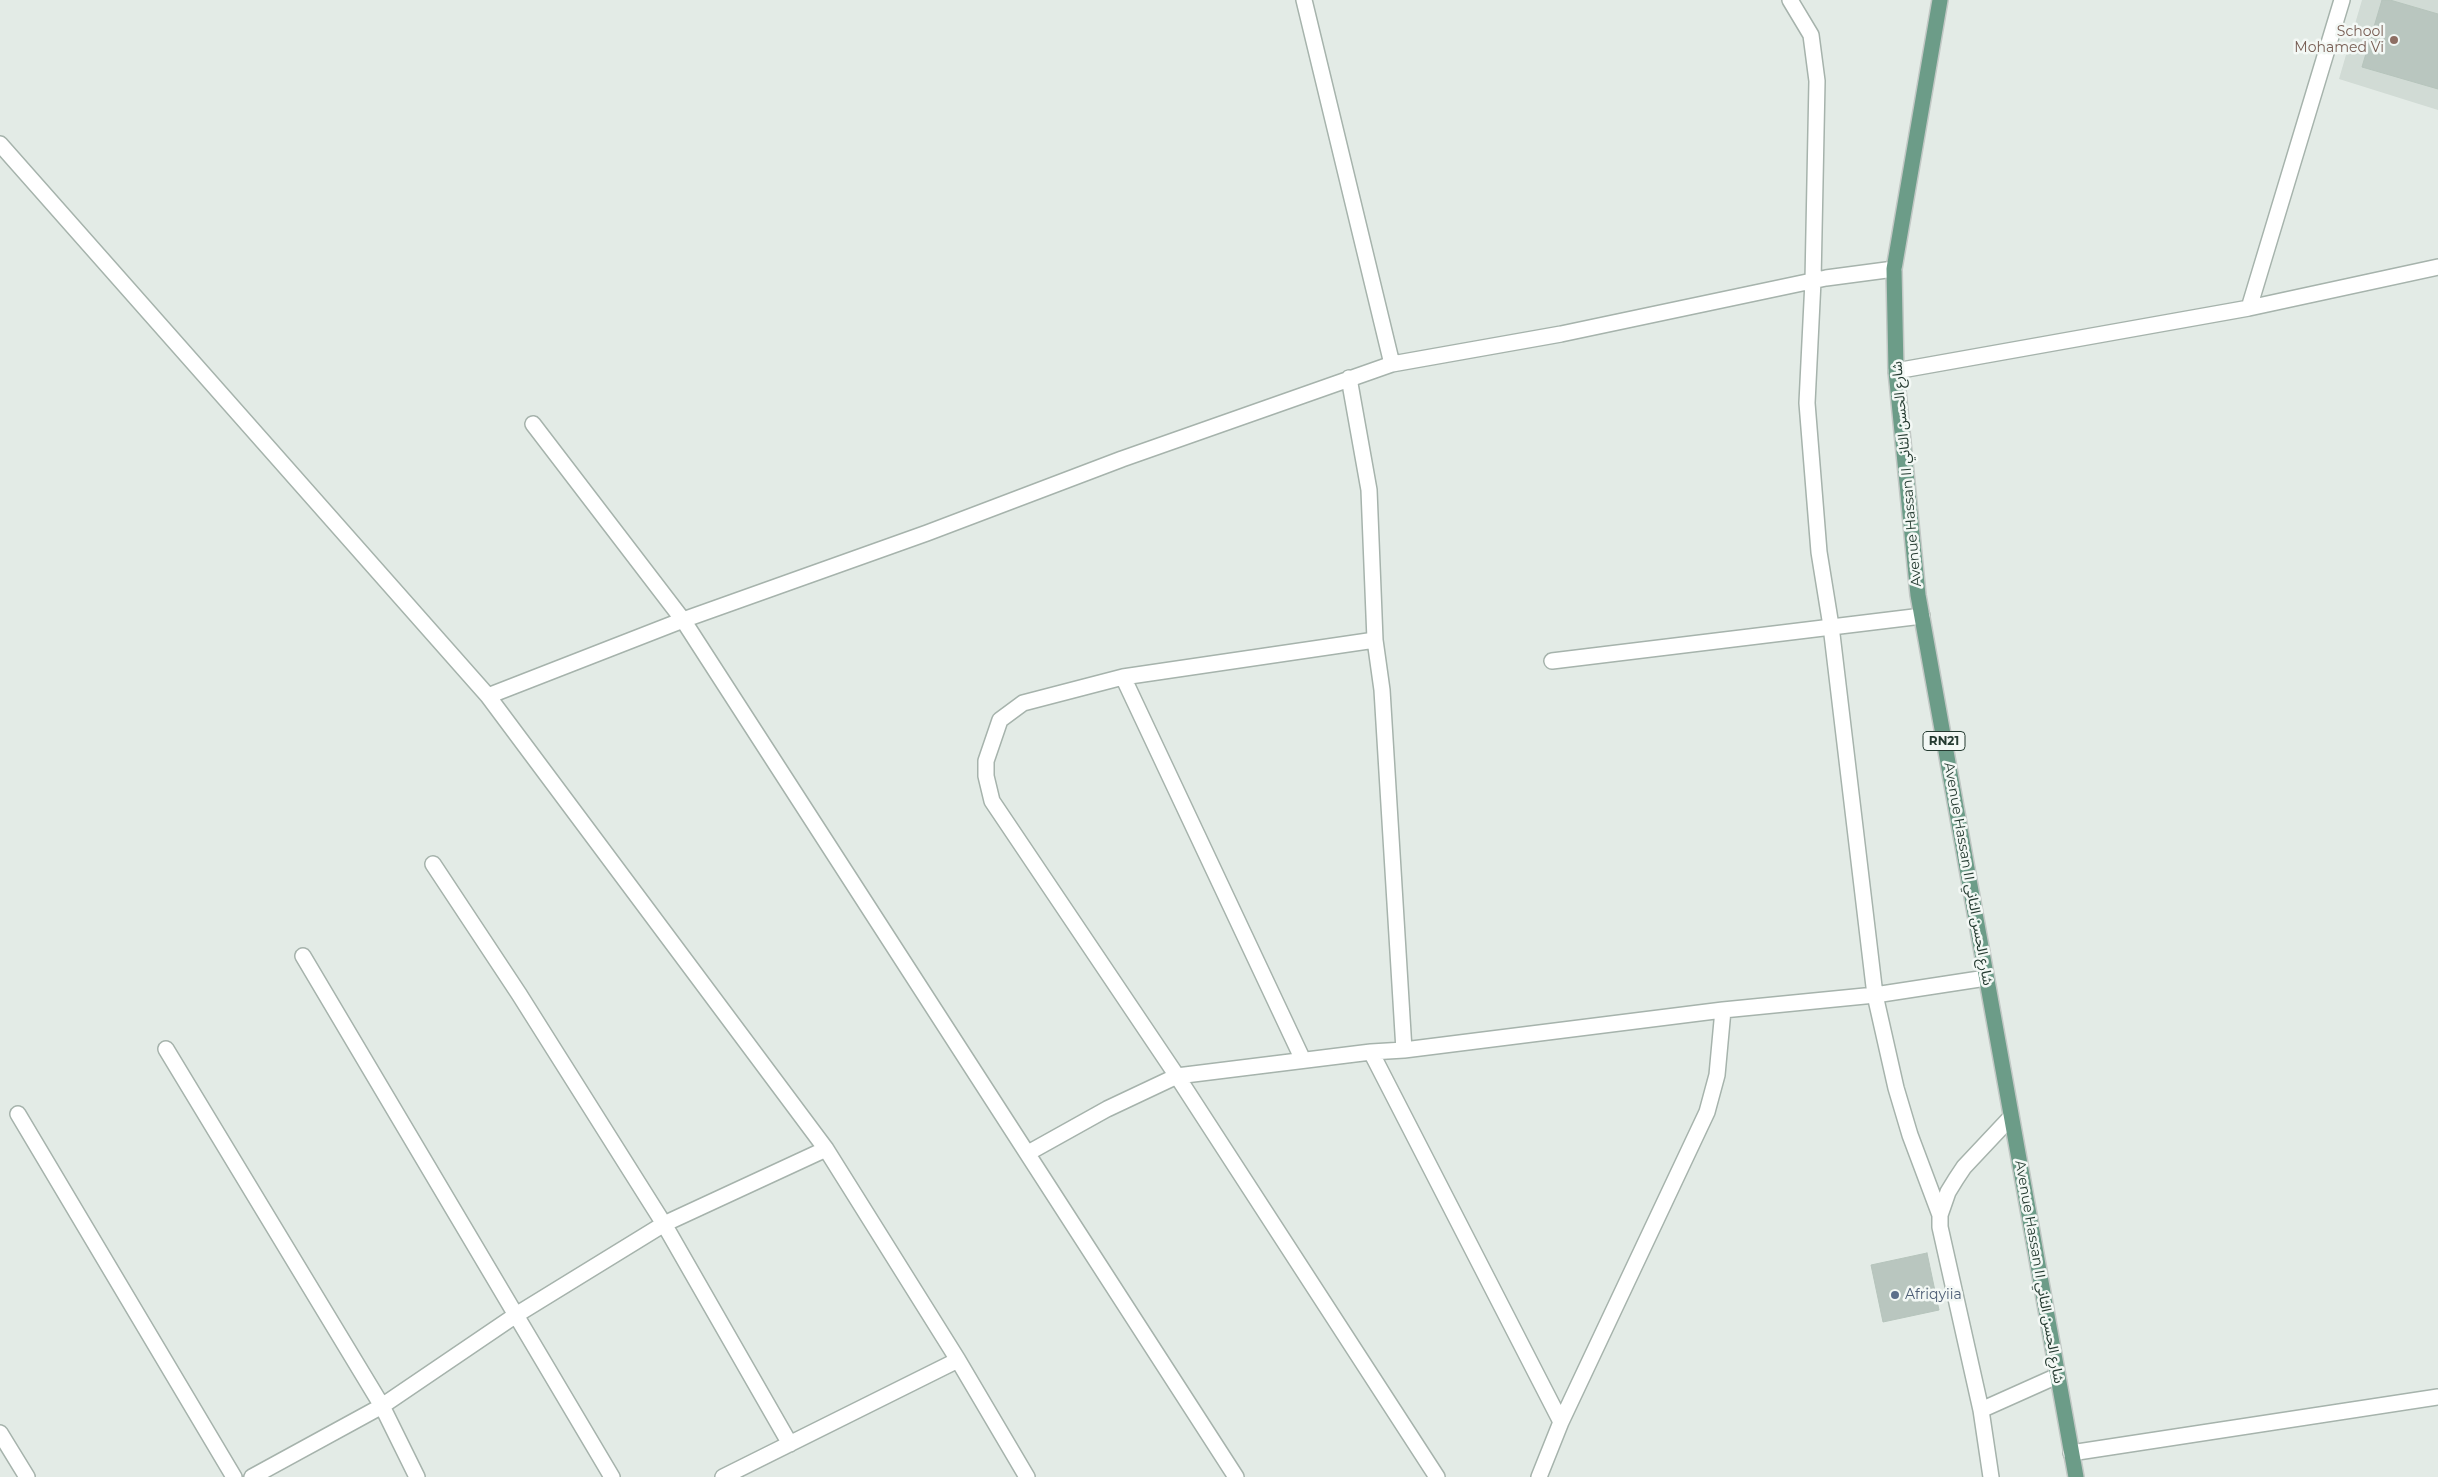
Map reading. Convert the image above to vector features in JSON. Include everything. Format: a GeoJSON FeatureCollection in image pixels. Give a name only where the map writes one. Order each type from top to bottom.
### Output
{"type":"FeatureCollection","features":[{"type":"Feature","properties":{"kind":"main road","name":"Avenue Hassan II شارع الحسن الثاني"},"geometry":{"type":"LineString","coordinates":[[1940,0],[1894,269],[1896,371],[1922,616],[2076,1477]]}},
{"type":"Feature","properties":{"kind":"street"},"geometry":{"type":"LineString","coordinates":[[1304,0],[1392,364]]}},
{"type":"Feature","properties":{"kind":"street"},"geometry":{"type":"LineString","coordinates":[[1790,0],[1811,35],[1817,82],[1814,281],[1807,403],[1819,552],[1831,626],[1852,819],[1875,996],[1902,1107],[1940,1215],[1949,1268],[1981,1410],[1991,1477]]}},
{"type":"Feature","properties":{"kind":"street"},"geometry":{"type":"LineString","coordinates":[[2249,308],[2342,0]]}},
{"type":"Feature","properties":{"kind":"street"},"geometry":{"type":"LineString","coordinates":[[0,144],[488,696],[826,1149],[958,1360],[1027,1477]]}},
{"type":"Feature","properties":{"kind":"street"},"geometry":{"type":"LineString","coordinates":[[1896,371],[2249,308],[2438,267]]}},
{"type":"Feature","properties":{"kind":"street"},"geometry":{"type":"LineString","coordinates":[[488,696],[683,620],[1348,378],[1392,364],[1560,334],[1814,281],[1894,269]]}},
{"type":"Feature","properties":{"kind":"street"},"geometry":{"type":"LineString","coordinates":[[1348,378],[1369,490],[1375,640],[1382,690],[1404,1050]]}},
{"type":"Feature","properties":{"kind":"street"},"geometry":{"type":"LineString","coordinates":[[533,424],[683,620],[1236,1477]]}},
{"type":"Feature","properties":{"kind":"street"},"geometry":{"type":"LineString","coordinates":[[1552,661],[1922,616]]}},
{"type":"Feature","properties":{"kind":"street"},"geometry":{"type":"LineString","coordinates":[[1375,640],[1124,677],[1023,703],[1000,720],[986,761],[986,776],[992,801],[1178,1076],[1437,1477]]}},
{"type":"Feature","properties":{"kind":"street"},"geometry":{"type":"LineString","coordinates":[[1124,677],[1304,1060]]}},
{"type":"Feature","properties":{"kind":"street"},"geometry":{"type":"LineString","coordinates":[[433,864],[519,994],[664,1224],[790,1444]]}},
{"type":"Feature","properties":{"kind":"street"},"geometry":{"type":"LineString","coordinates":[[302,956],[612,1477]]}},
{"type":"Feature","properties":{"kind":"street"},"geometry":{"type":"LineString","coordinates":[[1028,1153],[1107,1109],[1178,1076],[1723,1010],[1875,996],[1986,978]]}},
{"type":"Feature","properties":{"kind":"street"},"geometry":{"type":"LineString","coordinates":[[1539,1477],[1561,1422],[1707,1112],[1717,1074],[1723,1010]]}},
{"type":"Feature","properties":{"kind":"street"},"geometry":{"type":"LineString","coordinates":[[166,1049],[382,1406],[417,1477]]}},
{"type":"Feature","properties":{"kind":"street"},"geometry":{"type":"LineString","coordinates":[[1371,1052],[1561,1422]]}},
{"type":"Feature","properties":{"kind":"street"},"geometry":{"type":"LineString","coordinates":[[18,1114],[234,1477]]}},
{"type":"Feature","properties":{"kind":"street"},"geometry":{"type":"LineString","coordinates":[[1940,1215],[1948,1192],[1964,1167],[2011,1117]]}},
{"type":"Feature","properties":{"kind":"street"},"geometry":{"type":"LineString","coordinates":[[252,1477],[382,1406],[516,1315],[664,1224],[826,1149]]}},
{"type":"Feature","properties":{"kind":"street"},"geometry":{"type":"LineString","coordinates":[[723,1477],[958,1360]]}},
{"type":"Feature","properties":{"kind":"street"},"geometry":{"type":"LineString","coordinates":[[1981,1410],[2057,1376]]}},
{"type":"Feature","properties":{"kind":"street"},"geometry":{"type":"LineString","coordinates":[[2071,1453],[2438,1397]]}},
{"type":"Feature","properties":{"kind":"street"},"geometry":{"type":"LineString","coordinates":[[0,1433],[27,1477]]}},
{"type":"Feature","properties":{"kind":"shaded area","name":"School Mohamed Vi"},"geometry":{"type":"Polygon","coordinates":[[[2362,0],[2438,0],[2438,110],[2339,79],[2362,0]]]}},
{"type":"Feature","properties":{"kind":"building"},"geometry":{"type":"Polygon","coordinates":[[[2382,0],[2390,0],[2438,14],[2438,89],[2362,67],[2382,0]]]}},
{"type":"Feature","properties":{"kind":"building"},"geometry":{"type":"Polygon","coordinates":[[[1927,1253],[1939,1310],[1883,1322],[1871,1265],[1927,1253]]]}},
{"type":"Feature","properties":{"kind":"place","name":"School Mohamed Vi"},"geometry":{"type":"Point","coordinates":[2394,40]}},
{"type":"Feature","properties":{"kind":"place","name":"Afriqyiia"},"geometry":{"type":"Point","coordinates":[1895,1295]}}]}
